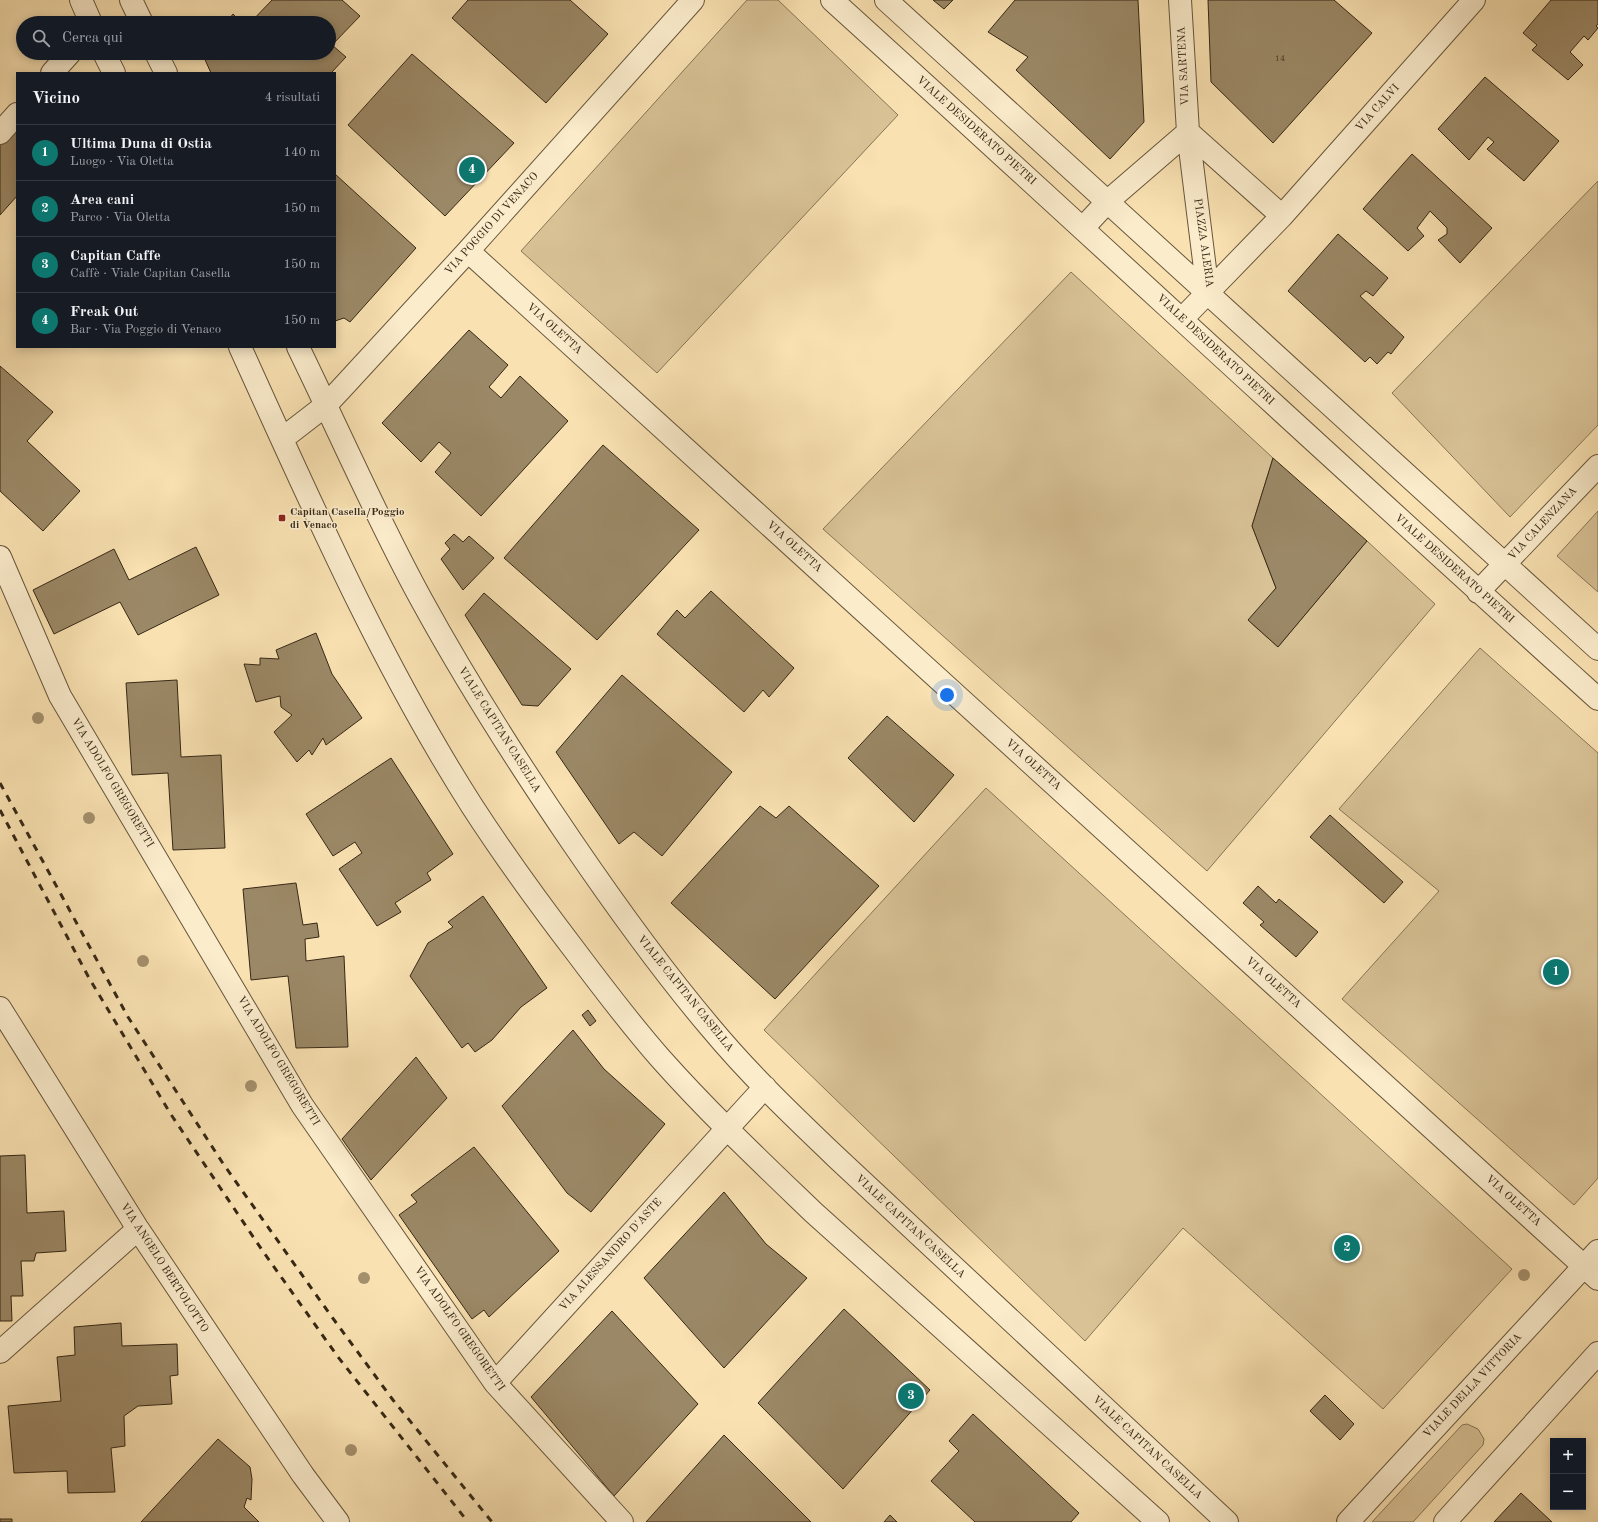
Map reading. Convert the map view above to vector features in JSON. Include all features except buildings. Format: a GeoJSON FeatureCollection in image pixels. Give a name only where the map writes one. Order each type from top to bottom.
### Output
{"type":"FeatureCollection","features":[{"type":"Feature","properties":{"kind":"street"},"geometry":{"type":"LineString","coordinates":[[81,0],[88,16]]}},
{"type":"Feature","properties":{"kind":"street"},"geometry":{"type":"LineString","coordinates":[[131,0],[139,16]]}},
{"type":"Feature","properties":{"kind":"street","name":"VIA POGGIO DI VENACO"},"geometry":{"type":"LineString","coordinates":[[282,439],[326,405],[468,251],[693,0]]}},
{"type":"Feature","properties":{"kind":"street","name":"VIALE DESIDERATO PIETRI"},"geometry":{"type":"LineString","coordinates":[[832,0],[1083,228],[1478,592],[1598,699]]}},
{"type":"Feature","properties":{"kind":"street"},"geometry":{"type":"LineString","coordinates":[[886,0],[1598,648]]}},
{"type":"Feature","properties":{"kind":"street","name":"VIA SARTENA"},"geometry":{"type":"LineString","coordinates":[[1180,0],[1188,132]]}},
{"type":"Feature","properties":{"kind":"street","name":"VIA CALVI"},"geometry":{"type":"LineString","coordinates":[[1282,216],[1474,0]]}},
{"type":"Feature","properties":{"kind":"street"},"geometry":{"type":"LineString","coordinates":[[53,72],[64,60]]}},
{"type":"Feature","properties":{"kind":"street"},"geometry":{"type":"LineString","coordinates":[[108,60],[114,72]]}},
{"type":"Feature","properties":{"kind":"street"},"geometry":{"type":"LineString","coordinates":[[160,60],[166,72]]}},
{"type":"Feature","properties":{"kind":"street"},"geometry":{"type":"LineString","coordinates":[[0,133],[16,115]]}},
{"type":"Feature","properties":{"kind":"street"},"geometry":{"type":"LineString","coordinates":[[1083,228],[1108,201],[1188,132],[1282,216]]}},
{"type":"Feature","properties":{"kind":"street","name":"PIAZZA ALERIA"},"geometry":{"type":"LineString","coordinates":[[1188,132],[1208,293]]}},
{"type":"Feature","properties":{"kind":"street","name":"PIAZZA ALERIA"},"geometry":{"type":"LineString","coordinates":[[1208,293],[1282,216]]}},
{"type":"Feature","properties":{"kind":"street","name":"VIA OLETTA"},"geometry":{"type":"LineString","coordinates":[[468,251],[1593,1265]]}},
{"type":"Feature","properties":{"kind":"street"},"geometry":{"type":"LineString","coordinates":[[1182,320],[1208,293]]}},
{"type":"Feature","properties":{"kind":"street"},"geometry":{"type":"LineString","coordinates":[[240,348],[374,632],[419,717],[471,805],[518,876],[599,982],[659,1057],[727,1128],[813,1212],[1158,1522]]}},
{"type":"Feature","properties":{"kind":"street","name":"VIALE CAPITAN CASELLA"},"geometry":{"type":"LineString","coordinates":[[298,348],[371,502],[421,600],[507,745],[634,931],[710,1028],[765,1087],[842,1163],[1227,1522]]}},
{"type":"Feature","properties":{"kind":"street","name":"VIA CALENZANA"},"geometry":{"type":"LineString","coordinates":[[1478,592],[1598,466]]}},
{"type":"Feature","properties":{"kind":"street","name":"VIA ADOLFO GREGORETTI"},"geometry":{"type":"LineString","coordinates":[[0,557],[60,696],[302,1105],[495,1383],[622,1522]]}},
{"type":"Feature","properties":{"kind":"street","name":"VIA ANGELO BERTOLOTTO"},"geometry":{"type":"LineString","coordinates":[[0,1008],[138,1229],[303,1475],[338,1522]]}},
{"type":"Feature","properties":{"kind":"street","name":"VIA ALESSANDRO D'ASTE"},"geometry":{"type":"LineString","coordinates":[[495,1383],[765,1087]]}},
{"type":"Feature","properties":{"kind":"street"},"geometry":{"type":"LineString","coordinates":[[0,1352],[138,1229]]}},
{"type":"Feature","properties":{"kind":"street","name":"VIALE DELLA VITTORIA"},"geometry":{"type":"LineString","coordinates":[[1348,1522],[1593,1265]]}},
{"type":"Feature","properties":{"kind":"street"},"geometry":{"type":"LineString","coordinates":[[1445,1522],[1598,1353]]}},
{"type":"Feature","properties":{"kind":"shaded area"},"geometry":{"type":"Polygon","coordinates":[[[747,0],[778,0],[898,115],[657,373],[521,251],[747,0]]]}},
{"type":"Feature","properties":{"kind":"shaded area"},"geometry":{"type":"Polygon","coordinates":[[[1598,181],[1598,425],[1510,517],[1392,393],[1598,181]]]}},
{"type":"Feature","properties":{"kind":"shaded area"},"geometry":{"type":"Polygon","coordinates":[[[1071,272],[1273,458],[1252,526],[1276,588],[1251,623],[1278,647],[1367,541],[1435,604],[1207,871],[823,529],[1071,272]]]}},
{"type":"Feature","properties":{"kind":"shaded area"},"geometry":{"type":"Polygon","coordinates":[[[1598,511],[1598,592],[1557,556],[1598,511]]]}},
{"type":"Feature","properties":{"kind":"shaded area"},"geometry":{"type":"Polygon","coordinates":[[[1480,648],[1598,753],[1598,1178],[1574,1205],[1342,999],[1439,891],[1339,809],[1480,648]]]}},
{"type":"Feature","properties":{"kind":"shaded area"},"geometry":{"type":"Polygon","coordinates":[[[986,788],[1512,1269],[1383,1409],[1183,1228],[1085,1341],[764,1030],[986,788]]]}},
{"type":"Feature","properties":{"kind":"shaded area"},"geometry":{"type":"Polygon","coordinates":[[[1467,1424],[1478,1429],[1484,1439],[1483,1445],[1413,1522],[1372,1522],[1462,1425],[1467,1424]]]}},
{"type":"Feature","properties":{"kind":"railway"},"geometry":{"type":"LineString","coordinates":[[0,783],[128,1017],[224,1165],[393,1400],[492,1522]]}},
{"type":"Feature","properties":{"kind":"railway"},"geometry":{"type":"LineString","coordinates":[[0,810],[89,978],[170,1113],[262,1250],[338,1357],[468,1522]]}},
{"type":"Feature","properties":{"kind":"place","name":"Freak Out"},"geometry":{"type":"Point","coordinates":[472,170]}},
{"type":"Feature","properties":{"kind":"place","name":"Capitan Casella/Poggio di Venaco"},"geometry":{"type":"Point","coordinates":[282,518]}},
{"type":"Feature","properties":{"kind":"place","name":"Ultima Duna di Ostia"},"geometry":{"type":"Point","coordinates":[1556,972]}},
{"type":"Feature","properties":{"kind":"place","name":"Area cani"},"geometry":{"type":"Point","coordinates":[1347,1248]}},
{"type":"Feature","properties":{"kind":"place","name":"Capitan Caffe"},"geometry":{"type":"Point","coordinates":[911,1396]}}]}
